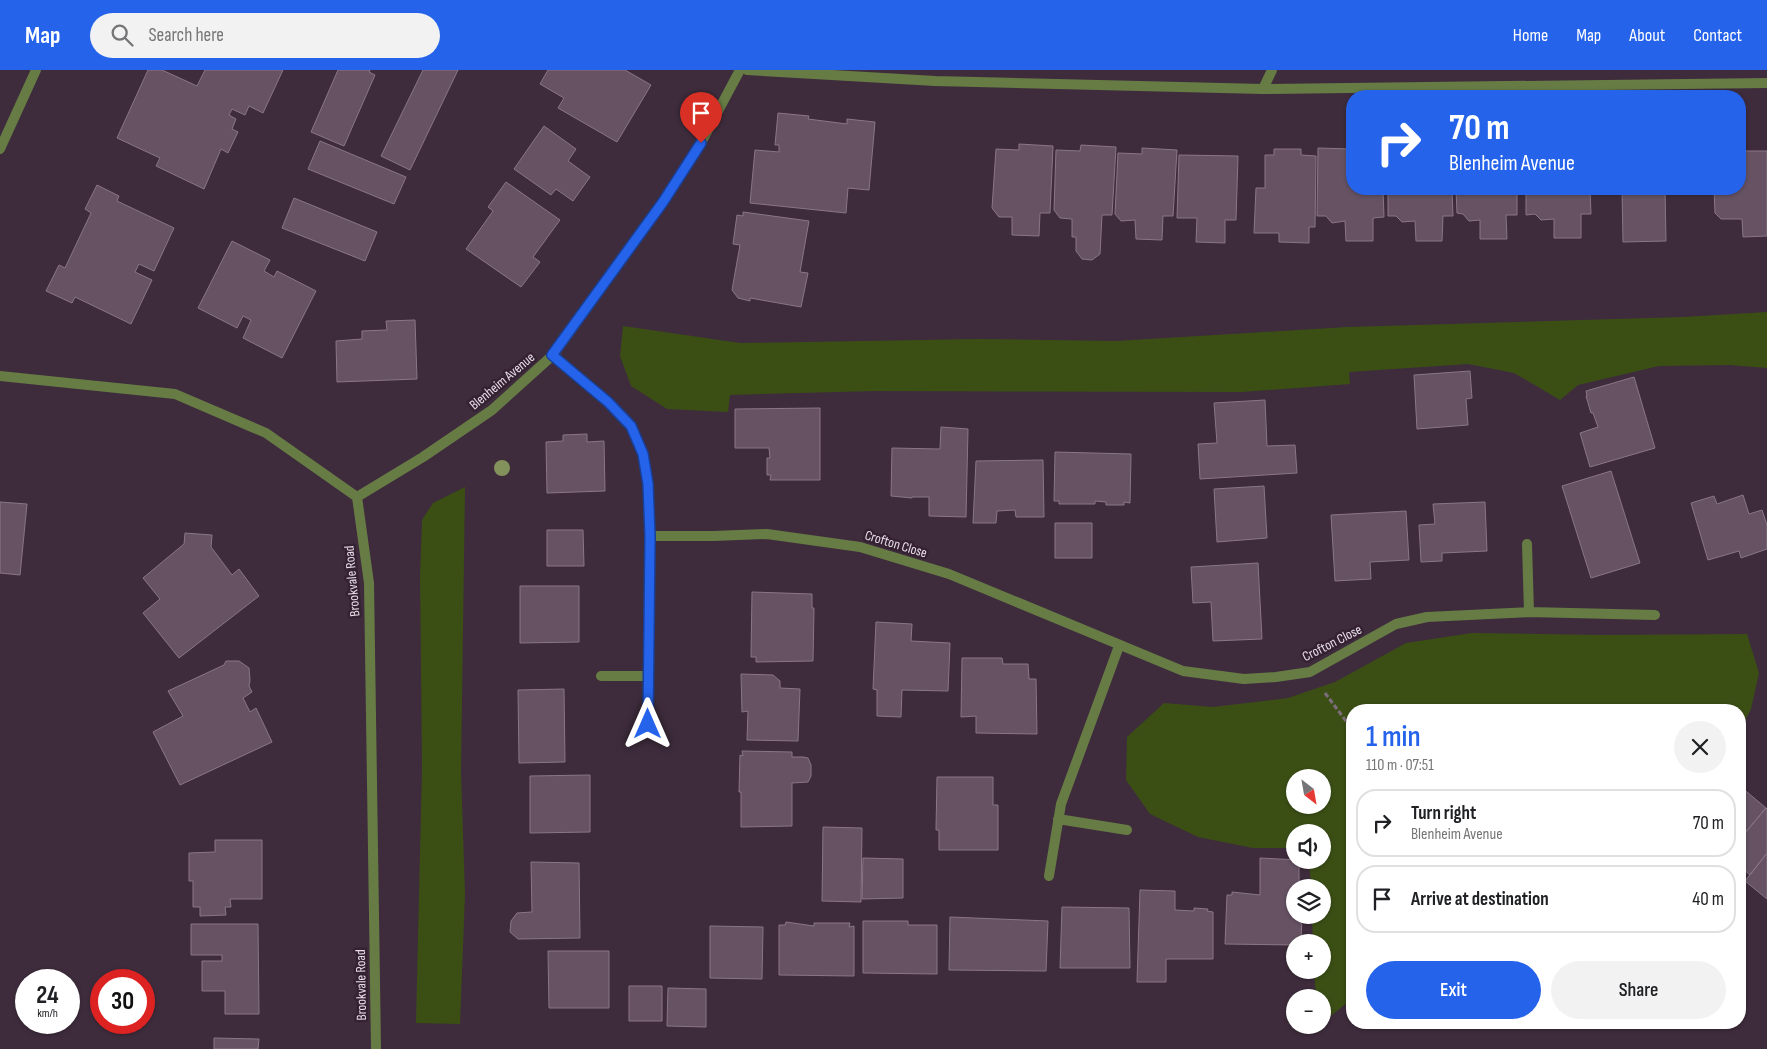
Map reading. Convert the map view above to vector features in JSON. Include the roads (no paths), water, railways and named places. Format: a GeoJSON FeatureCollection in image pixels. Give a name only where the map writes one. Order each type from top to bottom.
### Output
{"type":"FeatureCollection","features":[{"type":"Feature","properties":{"kind":"street"},"geometry":{"type":"LineString","coordinates":[[0,149],[36,70]]}},
{"type":"Feature","properties":{"kind":"street","name":"Blenheim Avenue"},"geometry":{"type":"LineString","coordinates":[[357,496],[423,457],[492,410],[552,355],[663,202],[701,143],[740,70]]}},
{"type":"Feature","properties":{"kind":"street"},"geometry":{"type":"LineString","coordinates":[[747,70],[935,81],[1263,89],[1767,83]]}},
{"type":"Feature","properties":{"kind":"street"},"geometry":{"type":"LineString","coordinates":[[1263,89],[1272,70]]}},
{"type":"Feature","properties":{"kind":"street"},"geometry":{"type":"LineString","coordinates":[[552,355],[608,402],[631,426],[643,454],[648,484],[650,536],[648,724]]}},
{"type":"Feature","properties":{"kind":"street"},"geometry":{"type":"LineString","coordinates":[[0,376],[175,394],[266,434],[357,496]]}},
{"type":"Feature","properties":{"kind":"street","name":"Brookvale Road"},"geometry":{"type":"LineString","coordinates":[[357,496],[369,583],[376,1049]]}},
{"type":"Feature","properties":{"kind":"street","name":"Crofton Close"},"geometry":{"type":"LineString","coordinates":[[650,536],[766,534],[860,547],[949,574],[1183,671],[1244,679],[1310,672],[1396,624],[1427,617],[1529,612],[1655,615]]}},
{"type":"Feature","properties":{"kind":"street"},"geometry":{"type":"LineString","coordinates":[[1527,544],[1529,612]]}},
{"type":"Feature","properties":{"kind":"street"},"geometry":{"type":"LineString","coordinates":[[1049,876],[1061,804],[1120,646]]}},
{"type":"Feature","properties":{"kind":"street"},"geometry":{"type":"LineString","coordinates":[[601,676],[648,676]]}},
{"type":"Feature","properties":{"kind":"street"},"geometry":{"type":"LineString","coordinates":[[1058,819],[1127,830]]}}]}
